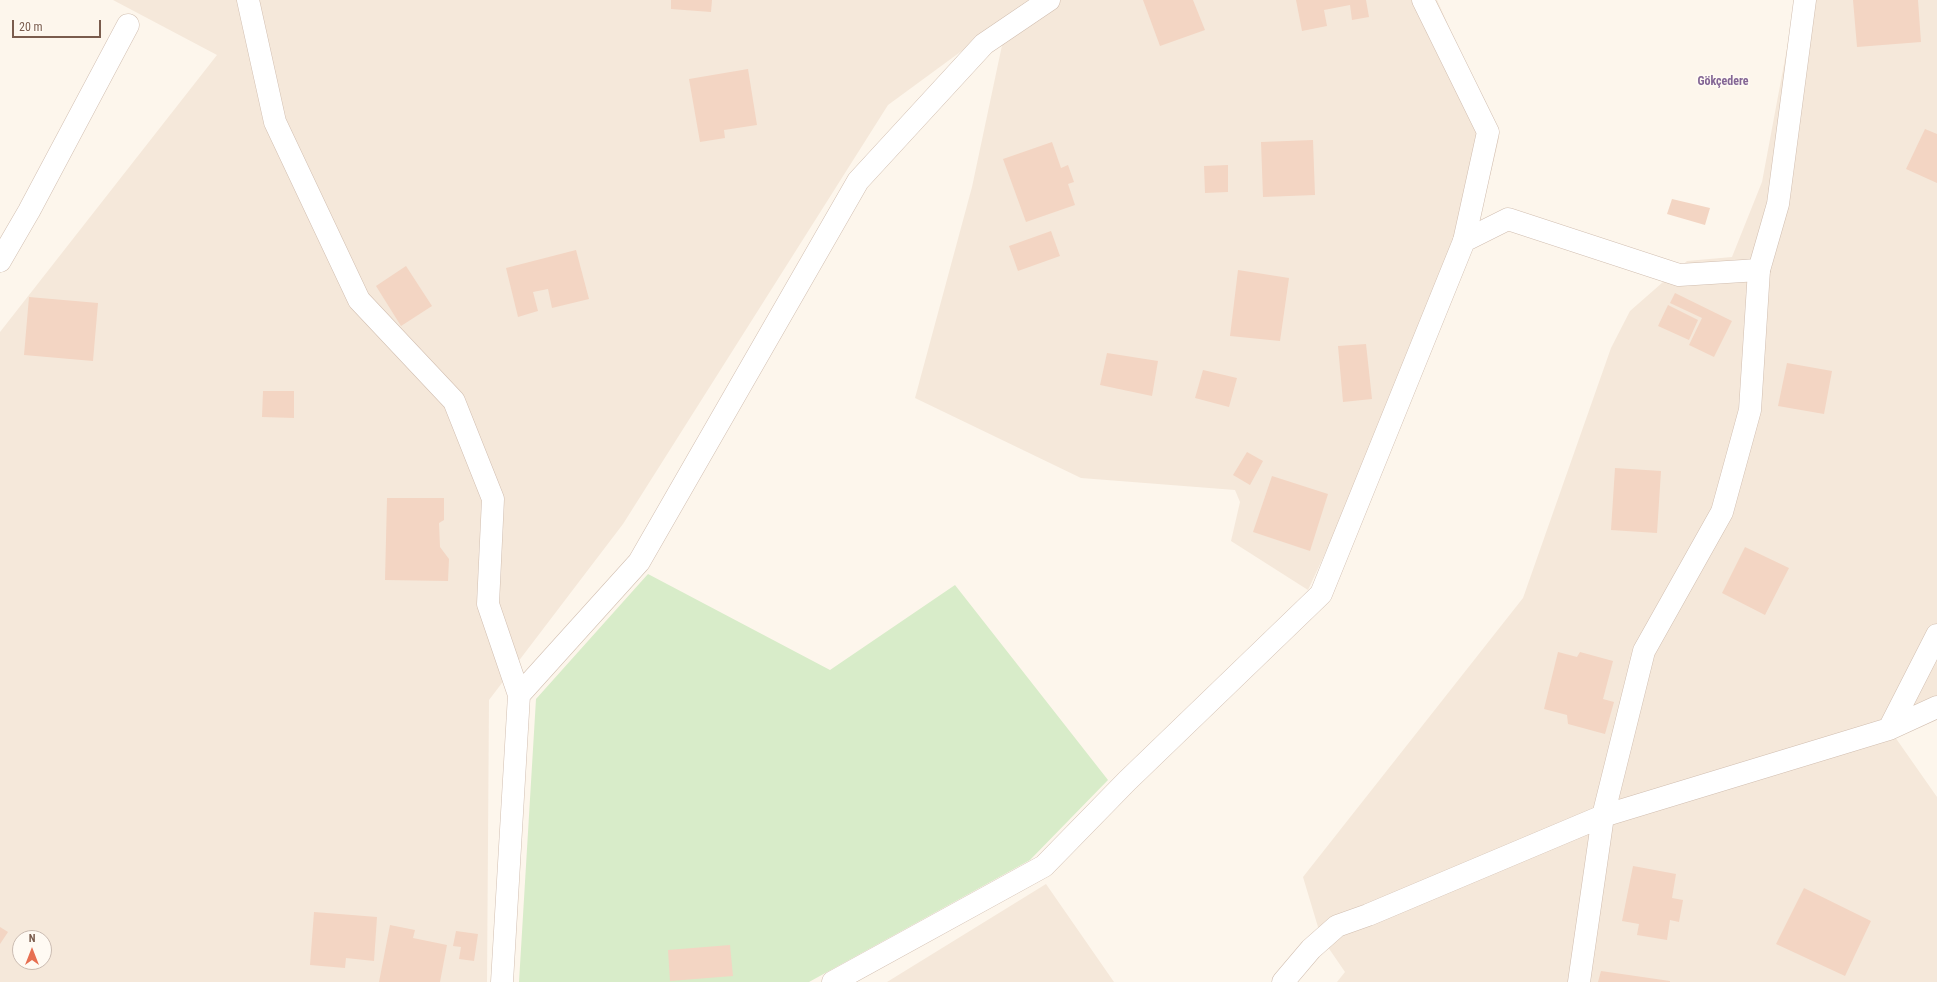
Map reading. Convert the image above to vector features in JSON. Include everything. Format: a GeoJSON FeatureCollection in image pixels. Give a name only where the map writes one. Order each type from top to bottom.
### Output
{"type":"FeatureCollection","features":[{"type":"Feature","properties":{"kind":"street"},"geometry":{"type":"LineString","coordinates":[[248,0],[275,122],[359,300],[454,401],[493,499],[488,604],[519,695],[502,982]]}},
{"type":"Feature","properties":{"kind":"street"},"geometry":{"type":"LineString","coordinates":[[519,695],[639,562],[858,181],[984,44],[1049,0]]}},
{"type":"Feature","properties":{"kind":"street"},"geometry":{"type":"LineString","coordinates":[[833,982],[1044,866],[1127,781],[1321,594],[1464,242],[1488,132],[1423,0]]}},
{"type":"Feature","properties":{"kind":"street"},"geometry":{"type":"LineString","coordinates":[[1579,982],[1603,816],[1644,651],[1722,512],[1750,410],[1759,270],[1778,204],[1805,0]]}},
{"type":"Feature","properties":{"kind":"street"},"geometry":{"type":"LineString","coordinates":[[0,261],[29,211],[128,25]]}},
{"type":"Feature","properties":{"kind":"street"},"geometry":{"type":"LineString","coordinates":[[1464,242],[1508,219],[1665,272],[1679,275],[1759,270]]}},
{"type":"Feature","properties":{"kind":"street"},"geometry":{"type":"LineString","coordinates":[[1889,729],[1937,635]]}},
{"type":"Feature","properties":{"kind":"street"},"geometry":{"type":"LineString","coordinates":[[1283,982],[1311,949],[1337,926],[1368,915],[1603,816],[1889,729],[1937,707]]}},
{"type":"Feature","properties":{"kind":"shaded area"},"geometry":{"type":"Polygon","coordinates":[[[113,0],[1437,0],[1499,138],[1479,223],[1308,590],[1231,541],[1240,502],[1235,490],[1081,478],[915,398],[972,187],[1008,17],[888,105],[623,524],[489,700],[487,982],[0,982],[0,332],[217,55],[113,0]]]}},
{"type":"Feature","properties":{"kind":"shaded area"},"geometry":{"type":"Polygon","coordinates":[[[1796,0],[1937,0],[1937,713],[1895,737],[1937,797],[1937,982],[1337,982],[1345,972],[1321,937],[1303,877],[1523,598],[1611,348],[1630,311],[1687,261],[1732,257],[1762,182],[1796,0]]]}},
{"type":"Feature","properties":{"kind":"shaded area"},"geometry":{"type":"Polygon","coordinates":[[[1046,884],[1114,982],[887,982],[1046,884]]]}},
{"type":"Feature","properties":{"kind":"green space"},"geometry":{"type":"Polygon","coordinates":[[[648,574],[830,670],[955,585],[1108,780],[1030,860],[809,982],[519,982],[536,699],[648,574]]]}},
{"type":"Feature","properties":{"kind":"building"},"geometry":{"type":"Polygon","coordinates":[[[671,0],[712,0],[711,12],[671,9],[671,0]]]}},
{"type":"Feature","properties":{"kind":"building"},"geometry":{"type":"Polygon","coordinates":[[[1143,0],[1193,0],[1205,30],[1160,46],[1143,0]]]}},
{"type":"Feature","properties":{"kind":"building"},"geometry":{"type":"Polygon","coordinates":[[[1296,0],[1366,0],[1369,17],[1352,20],[1350,5],[1324,10],[1327,26],[1302,31],[1296,0]]]}},
{"type":"Feature","properties":{"kind":"building"},"geometry":{"type":"Polygon","coordinates":[[[1853,0],[1918,0],[1921,42],[1857,47],[1853,0]]]}},
{"type":"Feature","properties":{"kind":"building"},"geometry":{"type":"Polygon","coordinates":[[[748,69],[757,125],[724,130],[725,138],[700,142],[689,79],[748,69]]]}},
{"type":"Feature","properties":{"kind":"building"},"geometry":{"type":"Polygon","coordinates":[[[1925,129],[1937,134],[1937,183],[1906,169],[1925,129]]]}},
{"type":"Feature","properties":{"kind":"building"},"geometry":{"type":"Polygon","coordinates":[[[1313,140],[1315,195],[1263,197],[1261,142],[1313,140]]]}},
{"type":"Feature","properties":{"kind":"building"},"geometry":{"type":"Polygon","coordinates":[[[1052,142],[1061,168],[1068,165],[1074,182],[1068,184],[1075,205],[1026,222],[1003,159],[1052,142]]]}},
{"type":"Feature","properties":{"kind":"building"},"geometry":{"type":"Polygon","coordinates":[[[1228,165],[1228,192],[1205,193],[1204,166],[1228,165]]]}},
{"type":"Feature","properties":{"kind":"building"},"geometry":{"type":"Polygon","coordinates":[[[1672,199],[1710,208],[1705,225],[1667,214],[1672,199]]]}},
{"type":"Feature","properties":{"kind":"building"},"geometry":{"type":"Polygon","coordinates":[[[1051,231],[1060,256],[1018,271],[1009,246],[1051,231]]]}},
{"type":"Feature","properties":{"kind":"building"},"geometry":{"type":"Polygon","coordinates":[[[576,250],[589,299],[552,308],[548,289],[533,292],[538,311],[518,317],[506,268],[576,250]]]}},
{"type":"Feature","properties":{"kind":"building"},"geometry":{"type":"Polygon","coordinates":[[[406,266],[432,306],[401,326],[376,286],[406,266]]]}},
{"type":"Feature","properties":{"kind":"building"},"geometry":{"type":"Polygon","coordinates":[[[1238,270],[1289,278],[1280,341],[1230,336],[1238,270]]]}},
{"type":"Feature","properties":{"kind":"building"},"geometry":{"type":"Polygon","coordinates":[[[1675,293],[1732,321],[1714,357],[1689,345],[1702,318],[1670,303],[1675,293]]]}},
{"type":"Feature","properties":{"kind":"building"},"geometry":{"type":"Polygon","coordinates":[[[29,297],[98,303],[93,361],[24,355],[29,297]]]}},
{"type":"Feature","properties":{"kind":"building"},"geometry":{"type":"Polygon","coordinates":[[[1668,305],[1698,320],[1689,340],[1658,326],[1668,305]]]}},
{"type":"Feature","properties":{"kind":"building"},"geometry":{"type":"Polygon","coordinates":[[[1366,344],[1372,399],[1343,402],[1338,346],[1366,344]]]}},
{"type":"Feature","properties":{"kind":"building"},"geometry":{"type":"Polygon","coordinates":[[[1107,353],[1158,361],[1152,396],[1100,385],[1107,353]]]}},
{"type":"Feature","properties":{"kind":"building"},"geometry":{"type":"Polygon","coordinates":[[[1787,363],[1832,371],[1824,414],[1778,406],[1787,363]]]}},
{"type":"Feature","properties":{"kind":"building"},"geometry":{"type":"Polygon","coordinates":[[[1203,370],[1237,378],[1229,407],[1195,398],[1203,370]]]}},
{"type":"Feature","properties":{"kind":"building"},"geometry":{"type":"Polygon","coordinates":[[[263,391],[294,391],[294,418],[262,417],[263,391]]]}},
{"type":"Feature","properties":{"kind":"building"},"geometry":{"type":"Polygon","coordinates":[[[1247,452],[1263,461],[1250,485],[1233,475],[1247,452]]]}},
{"type":"Feature","properties":{"kind":"building"},"geometry":{"type":"Polygon","coordinates":[[[1615,468],[1661,471],[1657,533],[1611,530],[1615,468]]]}},
{"type":"Feature","properties":{"kind":"building"},"geometry":{"type":"Polygon","coordinates":[[[1272,476],[1328,494],[1310,551],[1253,532],[1272,476]]]}},
{"type":"Feature","properties":{"kind":"building"},"geometry":{"type":"Polygon","coordinates":[[[387,498],[444,498],[444,520],[439,523],[440,547],[449,559],[448,581],[385,580],[387,498]]]}},
{"type":"Feature","properties":{"kind":"building"},"geometry":{"type":"Polygon","coordinates":[[[1745,547],[1789,568],[1765,615],[1722,593],[1745,547]]]}},
{"type":"Feature","properties":{"kind":"building"},"geometry":{"type":"Polygon","coordinates":[[[1558,652],[1577,657],[1580,652],[1613,661],[1603,699],[1614,702],[1605,734],[1568,724],[1567,715],[1544,709],[1558,652]]]}},
{"type":"Feature","properties":{"kind":"building"},"geometry":{"type":"Polygon","coordinates":[[[1633,866],[1676,874],[1672,898],[1683,900],[1679,922],[1670,920],[1667,940],[1637,935],[1639,924],[1622,921],[1633,866]]]}},
{"type":"Feature","properties":{"kind":"building"},"geometry":{"type":"Polygon","coordinates":[[[1804,888],[1871,921],[1845,976],[1776,944],[1804,888]]]}},
{"type":"Feature","properties":{"kind":"building"},"geometry":{"type":"Polygon","coordinates":[[[314,912],[377,917],[374,961],[346,958],[345,968],[310,965],[314,912]]]}},
{"type":"Feature","properties":{"kind":"building"},"geometry":{"type":"Polygon","coordinates":[[[390,925],[415,930],[413,938],[447,945],[440,982],[379,982],[390,925]]]}},
{"type":"Feature","properties":{"kind":"building"},"geometry":{"type":"Polygon","coordinates":[[[0,927],[8,932],[0,944],[0,927]]]}},
{"type":"Feature","properties":{"kind":"building"},"geometry":{"type":"Polygon","coordinates":[[[456,931],[478,934],[474,961],[459,959],[461,947],[453,946],[456,931]]]}},
{"type":"Feature","properties":{"kind":"building"},"geometry":{"type":"Polygon","coordinates":[[[730,945],[733,976],[670,981],[668,950],[730,945]]]}},
{"type":"Feature","properties":{"kind":"building"},"geometry":{"type":"Polygon","coordinates":[[[1601,971],[1670,981],[1670,982],[1598,982],[1601,971]]]}},
{"type":"Feature","properties":{"kind":"district","name":"Gökçedere"},"geometry":{"type":"Point","coordinates":[1723,82]}}]}
